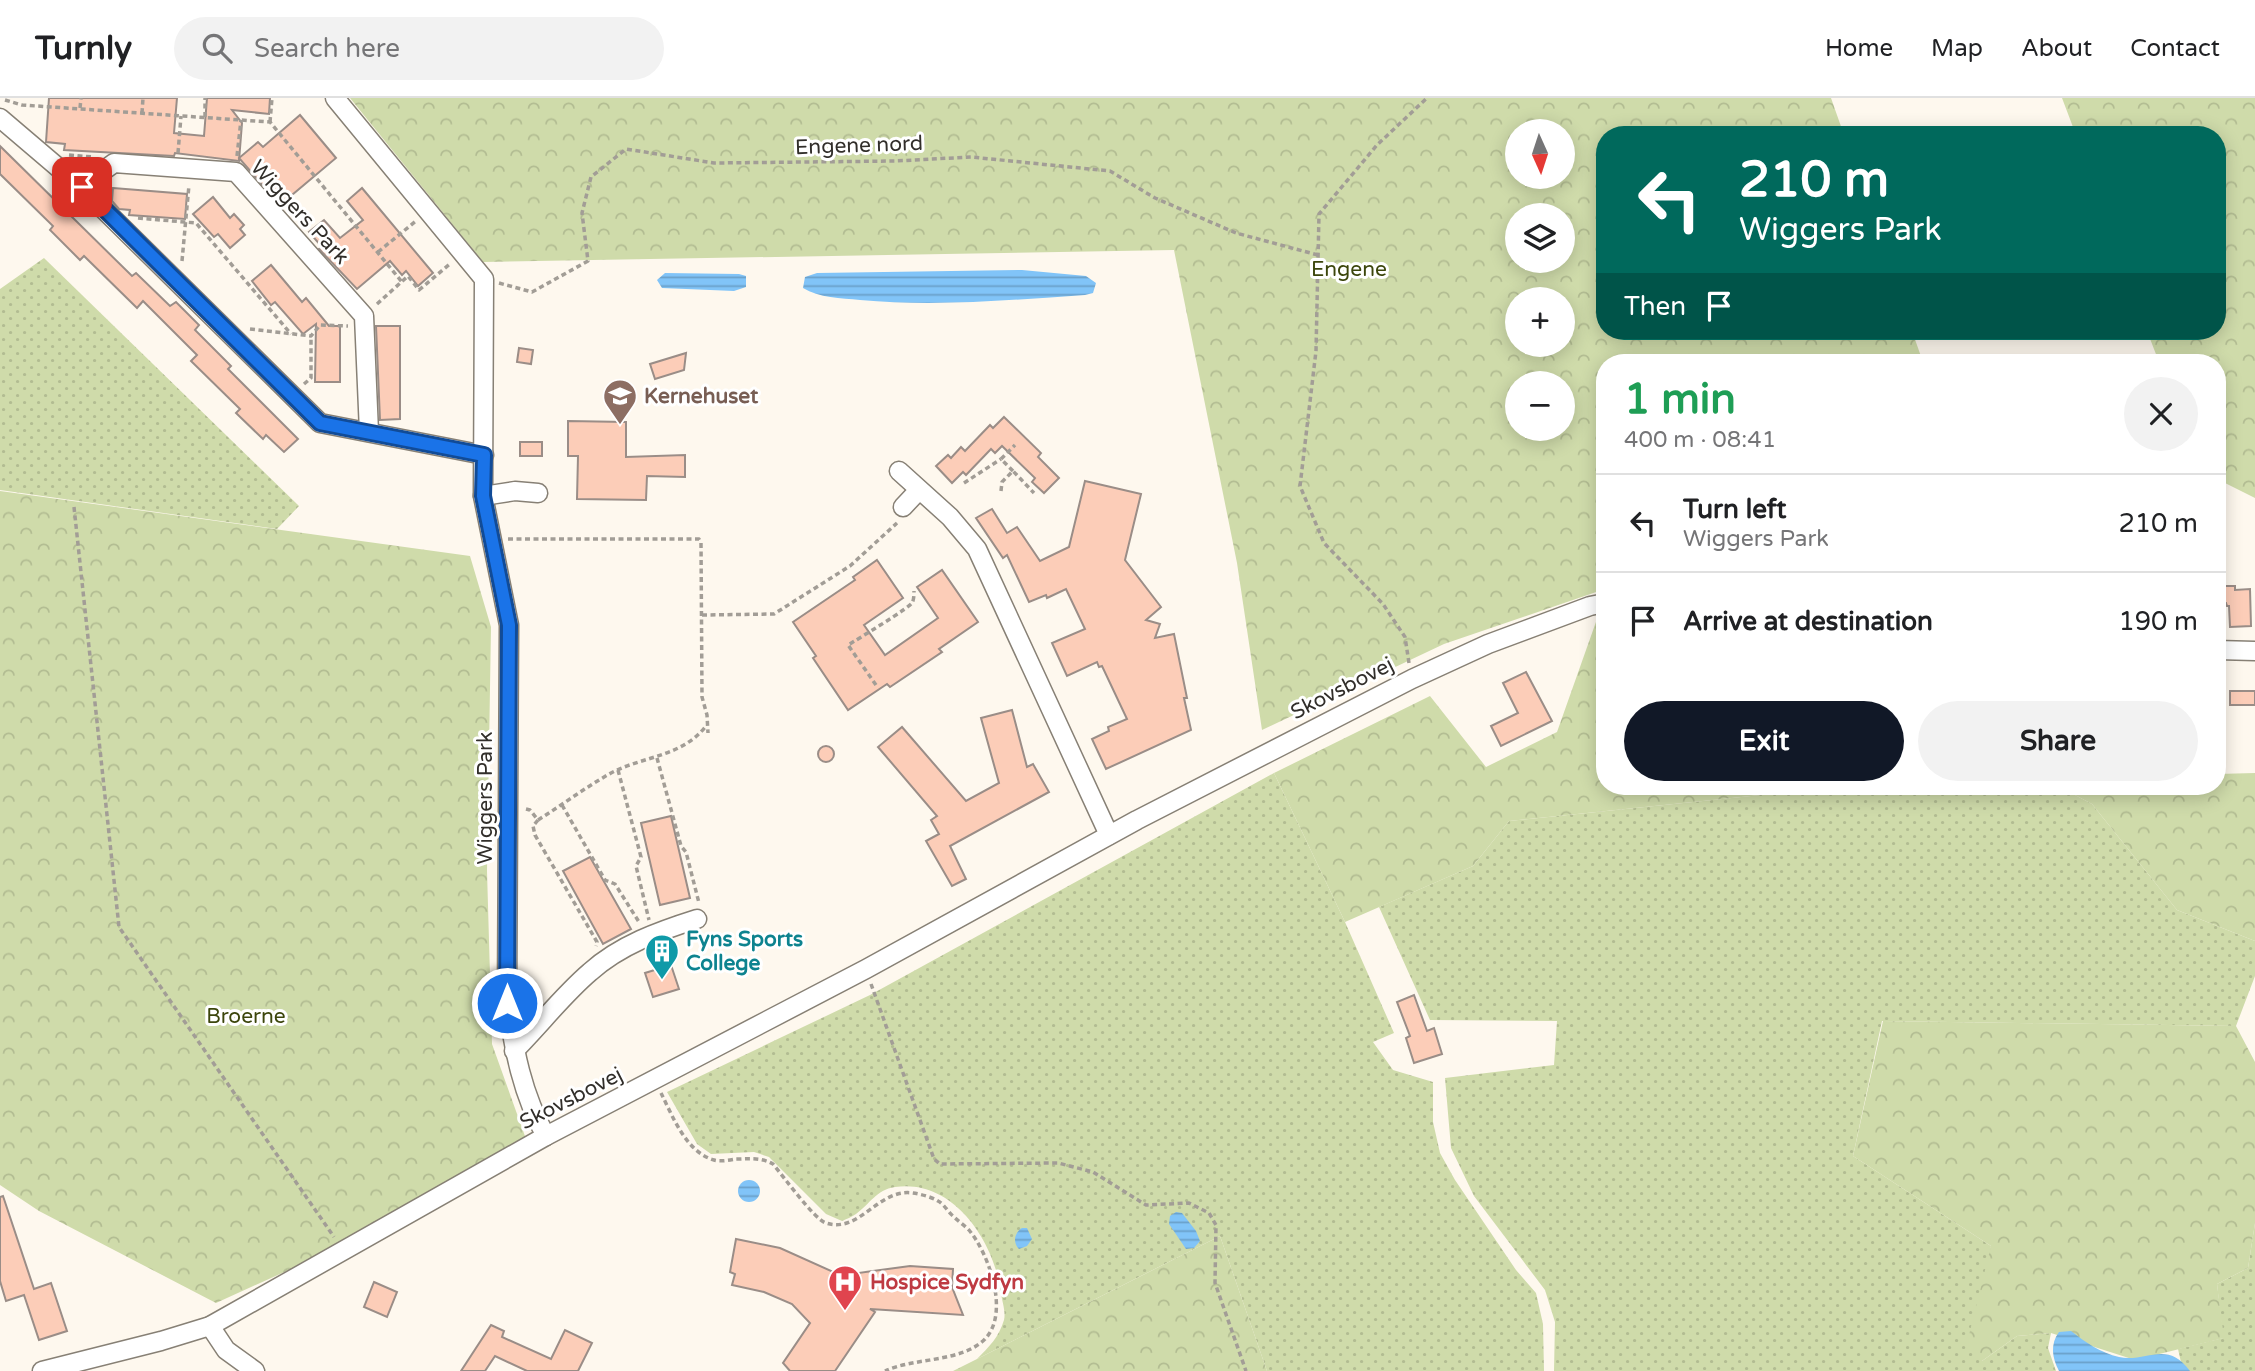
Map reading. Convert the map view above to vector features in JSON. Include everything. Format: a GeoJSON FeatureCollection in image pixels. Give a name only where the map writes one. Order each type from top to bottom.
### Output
{"type":"FeatureCollection","features":[{"type":"Feature","properties":{"kind":"street"},"geometry":{"type":"LineString","coordinates":[[335,98],[484,279]]}},
{"type":"Feature","properties":{"kind":"street"},"geometry":{"type":"LineString","coordinates":[[0,118],[82,187],[320,423],[484,455]]}},
{"type":"Feature","properties":{"kind":"street"},"geometry":{"type":"LineString","coordinates":[[82,187],[114,163]]}},
{"type":"Feature","properties":{"kind":"street","name":"Wiggers Park"},"geometry":{"type":"LineString","coordinates":[[114,163],[236,172],[364,322]]}},
{"type":"Feature","properties":{"kind":"street","name":"Wiggers Park"},"geometry":{"type":"LineString","coordinates":[[484,279],[483,496],[509,625],[507,1003],[514,1051],[531,1110],[546,1136]]}},
{"type":"Feature","properties":{"kind":"street"},"geometry":{"type":"LineString","coordinates":[[364,322],[369,432]]}},
{"type":"Feature","properties":{"kind":"street"},"geometry":{"type":"LineString","coordinates":[[899,471],[950,517],[977,549],[1110,835]]}},
{"type":"Feature","properties":{"kind":"street"},"geometry":{"type":"LineString","coordinates":[[903,507],[919,490]]}},
{"type":"Feature","properties":{"kind":"street"},"geometry":{"type":"LineString","coordinates":[[483,496],[515,491],[538,494]]}},
{"type":"Feature","properties":{"kind":"street","name":"Skovsbovej"},"geometry":{"type":"LineString","coordinates":[[43,1371],[210,1326],[546,1136],[866,969],[1110,835],[1412,678],[1488,644],[1596,605]]}},
{"type":"Feature","properties":{"kind":"street"},"geometry":{"type":"LineString","coordinates":[[2226,650],[2255,651]]}},
{"type":"Feature","properties":{"kind":"street"},"geometry":{"type":"LineString","coordinates":[[514,1051],[590,972],[615,953],[650,935],[697,919]]}},
{"type":"Feature","properties":{"kind":"street"},"geometry":{"type":"LineString","coordinates":[[210,1326],[226,1350],[255,1371]]}},
{"type":"Feature","properties":{"kind":"path"},"geometry":{"type":"LineString","coordinates":[[80,108],[81,98]]}},
{"type":"Feature","properties":{"kind":"path"},"geometry":{"type":"LineString","coordinates":[[142,114],[143,98]]}},
{"type":"Feature","properties":{"kind":"path"},"geometry":{"type":"LineString","coordinates":[[205,98],[205,118]]}},
{"type":"Feature","properties":{"kind":"path"},"geometry":{"type":"LineString","coordinates":[[272,98],[270,122],[402,282]]}},
{"type":"Feature","properties":{"kind":"path"},"geometry":{"type":"LineString","coordinates":[[1412,678],[1405,637],[1383,604],[1324,543],[1300,486],[1316,351],[1319,214],[1377,145],[1427,98]]}},
{"type":"Feature","properties":{"kind":"path"},"geometry":{"type":"LineString","coordinates":[[0,99],[22,105],[270,122]]}},
{"type":"Feature","properties":{"kind":"path"},"geometry":{"type":"LineString","coordinates":[[179,284],[186,222],[181,116]]}},
{"type":"Feature","properties":{"kind":"path"},"geometry":{"type":"LineString","coordinates":[[236,172],[241,120]]}},
{"type":"Feature","properties":{"kind":"path","name":"Engene nord"},"geometry":{"type":"LineString","coordinates":[[484,279],[532,292],[588,261],[582,213],[591,177],[626,149],[714,163],[971,157],[1110,171],[1155,198],[1236,233],[1318,256]]}},
{"type":"Feature","properties":{"kind":"path"},"geometry":{"type":"LineString","coordinates":[[40,152],[106,158],[114,163]]}},
{"type":"Feature","properties":{"kind":"path"},"geometry":{"type":"LineString","coordinates":[[378,252],[428,211]]}},
{"type":"Feature","properties":{"kind":"path"},"geometry":{"type":"LineString","coordinates":[[110,215],[196,223],[291,334]]}},
{"type":"Feature","properties":{"kind":"path"},"geometry":{"type":"LineString","coordinates":[[291,395],[311,378],[311,336],[320,325],[364,322],[408,276],[419,290],[463,253]]}},
{"type":"Feature","properties":{"kind":"path"},"geometry":{"type":"LineString","coordinates":[[229,333],[241,328],[311,336]]}},
{"type":"Feature","properties":{"kind":"path"},"geometry":{"type":"LineString","coordinates":[[964,483],[1002,459],[1015,445]]}},
{"type":"Feature","properties":{"kind":"path"},"geometry":{"type":"LineString","coordinates":[[1002,459],[1034,493]]}},
{"type":"Feature","properties":{"kind":"path"},"geometry":{"type":"LineString","coordinates":[[1001,491],[1002,482],[1013,471]]}},
{"type":"Feature","properties":{"kind":"path"},"geometry":{"type":"LineString","coordinates":[[74,506],[119,927],[343,1251]]}},
{"type":"Feature","properties":{"kind":"path"},"geometry":{"type":"LineString","coordinates":[[702,615],[774,614],[850,566],[904,516],[903,507]]}},
{"type":"Feature","properties":{"kind":"path"},"geometry":{"type":"LineString","coordinates":[[491,539],[699,539],[702,697],[708,733]]}},
{"type":"Feature","properties":{"kind":"path"},"geometry":{"type":"LineString","coordinates":[[876,685],[848,645],[905,609],[913,602],[914,591]]}},
{"type":"Feature","properties":{"kind":"path"},"geometry":{"type":"LineString","coordinates":[[600,964],[595,956],[597,942],[535,835],[533,826],[538,820],[618,770],[657,758],[694,739],[707,724]]}},
{"type":"Feature","properties":{"kind":"path"},"geometry":{"type":"LineString","coordinates":[[657,758],[681,846],[690,865],[702,915],[697,919]]}},
{"type":"Feature","properties":{"kind":"path"},"geometry":{"type":"LineString","coordinates":[[618,770],[641,857],[636,866],[650,935]]}},
{"type":"Feature","properties":{"kind":"path"},"geometry":{"type":"LineString","coordinates":[[562,805],[606,880],[615,884],[650,935]]}},
{"type":"Feature","properties":{"kind":"path"},"geometry":{"type":"LineString","coordinates":[[520,809],[530,810],[538,820]]}},
{"type":"Feature","properties":{"kind":"path"},"geometry":{"type":"LineString","coordinates":[[866,969],[934,1159],[940,1164],[1058,1163],[1093,1172],[1146,1205],[1189,1203],[1209,1213],[1216,1225],[1215,1283],[1246,1371]]}},
{"type":"Feature","properties":{"kind":"path"},"geometry":{"type":"LineString","coordinates":[[654,1081],[692,1147],[715,1161],[758,1158],[768,1161],[825,1223],[850,1222],[884,1198],[900,1192],[916,1193],[938,1201],[969,1231],[986,1260],[996,1295],[992,1325],[986,1338],[961,1353],[903,1363],[885,1371]]}},
{"type":"Feature","properties":{"kind":"green space","name":"Engene"},"geometry":{"type":"Polygon","coordinates":[[[350,98],[1831,98],[1841,126],[1596,126],[1596,340],[1915,340],[1920,354],[1596,354],[1596,592],[1444,644],[1262,730],[1237,563],[1174,250],[483,262],[350,98]]]}},
{"type":"Feature","properties":{"kind":"green space"},"geometry":{"type":"Polygon","coordinates":[[[2062,98],[2255,98],[2255,498],[2226,484],[2226,354],[2156,354],[2150,340],[2226,340],[2226,126],[2073,126],[2062,98]]]}},
{"type":"Feature","properties":{"kind":"green space"},"geometry":{"type":"Polygon","coordinates":[[[44,258],[299,506],[277,529],[0,490],[0,289],[44,258]]]}},
{"type":"Feature","properties":{"kind":"green space","name":"Broerne"},"geometry":{"type":"Polygon","coordinates":[[[0,491],[470,556],[491,627],[487,871],[492,1044],[526,1139],[344,1245],[216,1303],[39,1211],[0,1185],[0,491]]]}},
{"type":"Feature","properties":{"kind":"green space"},"geometry":{"type":"Polygon","coordinates":[[[1596,622],[1596,795],[1762,795],[1509,821],[1473,866],[1345,922],[1274,773],[1430,696],[1486,767],[1557,732],[1596,622]]]}},
{"type":"Feature","properties":{"kind":"green space"},"geometry":{"type":"Polygon","coordinates":[[[1274,773],[1394,1033],[1373,1042],[1393,1070],[1433,1082],[1433,1122],[1440,1153],[1455,1180],[1516,1270],[1536,1293],[1543,1324],[1544,1371],[1267,1371],[1220,1236],[977,1359],[999,1332],[1004,1320],[1004,1310],[997,1273],[990,1254],[968,1218],[952,1203],[935,1193],[916,1187],[895,1187],[883,1191],[856,1214],[842,1221],[826,1214],[769,1157],[754,1152],[711,1154],[697,1144],[667,1092],[870,995],[1274,773]]]}},
{"type":"Feature","properties":{"kind":"green space"},"geometry":{"type":"Polygon","coordinates":[[[2255,773],[2255,941],[2177,910],[2092,804],[2075,795],[2226,795],[2226,774],[2255,773]]]}},
{"type":"Feature","properties":{"kind":"green space"},"geometry":{"type":"Polygon","coordinates":[[[1762,795],[2075,795],[2092,804],[2177,910],[2255,941],[2255,976],[2236,1026],[1882,1021],[1853,1156],[1991,1246],[1982,1361],[2017,1336],[2051,1333],[2048,1348],[2056,1371],[1554,1371],[1555,1322],[1545,1290],[1474,1196],[1451,1148],[1445,1078],[1554,1065],[1557,1021],[1430,1020],[1379,907],[1473,866],[1509,821],[1762,795]]]}},
{"type":"Feature","properties":{"kind":"green space"},"geometry":{"type":"Polygon","coordinates":[[[1883,1021],[2236,1026],[2255,1062],[2255,1223],[2248,1268],[2217,1284],[2224,1338],[2135,1360],[2051,1333],[2017,1336],[1982,1361],[1966,1347],[1991,1246],[1853,1156],[1883,1021]]]}},
{"type":"Feature","properties":{"kind":"green space"},"geometry":{"type":"Polygon","coordinates":[[[2255,1223],[2255,1371],[2183,1371],[2178,1349],[2223,1338],[2217,1284],[2248,1268],[2255,1223]]]}},
{"type":"Feature","properties":{"kind":"green space"},"geometry":{"type":"Polygon","coordinates":[[[1220,1236],[1267,1371],[953,1371],[977,1359],[1220,1236]]]}},
{"type":"Feature","properties":{"kind":"water"},"geometry":{"type":"Polygon","coordinates":[[[1022,270],[1086,276],[1096,283],[1093,293],[1085,295],[944,303],[838,298],[816,294],[803,288],[805,277],[817,273],[1022,270]]]}},
{"type":"Feature","properties":{"kind":"water"},"geometry":{"type":"Polygon","coordinates":[[[665,273],[739,274],[746,276],[746,287],[734,291],[662,288],[657,280],[665,273]]]}},
{"type":"Feature","properties":{"kind":"water"},"geometry":{"type":"Polygon","coordinates":[[[749,1180],[757,1183],[760,1191],[757,1199],[749,1202],[741,1199],[738,1191],[741,1183],[749,1180]]]}},
{"type":"Feature","properties":{"kind":"water"},"geometry":{"type":"Polygon","coordinates":[[[1176,1212],[1182,1213],[1196,1231],[1200,1241],[1194,1248],[1186,1249],[1169,1224],[1170,1216],[1176,1212]]]}},
{"type":"Feature","properties":{"kind":"water"},"geometry":{"type":"Polygon","coordinates":[[[1022,1228],[1027,1228],[1032,1239],[1027,1246],[1019,1249],[1015,1237],[1022,1228]]]}},
{"type":"Feature","properties":{"kind":"water"},"geometry":{"type":"Polygon","coordinates":[[[2071,1331],[2094,1347],[2112,1355],[2129,1358],[2165,1354],[2181,1361],[2190,1371],[2059,1371],[2054,1356],[2054,1341],[2059,1332],[2071,1331]]]}},
{"type":"Feature","properties":{"kind":"building"},"geometry":{"type":"Polygon","coordinates":[[[49,98],[177,98],[174,133],[204,136],[207,98],[270,98],[269,114],[232,110],[242,123],[239,161],[175,153],[174,156],[64,150],[65,144],[46,142],[49,98]]]}},
{"type":"Feature","properties":{"kind":"building"},"geometry":{"type":"Polygon","coordinates":[[[300,115],[336,158],[280,205],[239,158],[258,142],[263,147],[300,115]]]}},
{"type":"Feature","properties":{"kind":"building"},"geometry":{"type":"Polygon","coordinates":[[[0,146],[132,276],[136,273],[170,306],[176,302],[199,325],[195,330],[231,366],[228,369],[298,439],[284,452],[266,435],[263,439],[236,413],[240,409],[191,361],[197,355],[143,301],[137,308],[84,256],[80,260],[50,230],[53,226],[0,174],[0,146]]]}},
{"type":"Feature","properties":{"kind":"building"},"geometry":{"type":"Polygon","coordinates":[[[113,188],[187,194],[185,219],[129,215],[130,210],[119,209],[112,201],[113,188]]]}},
{"type":"Feature","properties":{"kind":"building"},"geometry":{"type":"Polygon","coordinates":[[[362,188],[433,273],[418,286],[406,271],[402,275],[390,261],[357,289],[319,249],[322,247],[309,232],[324,220],[340,238],[363,220],[347,201],[362,188]]]}},
{"type":"Feature","properties":{"kind":"building"},"geometry":{"type":"Polygon","coordinates":[[[213,197],[230,218],[234,214],[244,225],[240,229],[245,235],[230,248],[218,234],[214,237],[193,214],[213,197]]]}},
{"type":"Feature","properties":{"kind":"building"},"geometry":{"type":"Polygon","coordinates":[[[271,265],[302,302],[306,298],[329,326],[340,326],[340,382],[315,382],[316,324],[303,334],[275,302],[271,305],[252,281],[271,265]]]}},
{"type":"Feature","properties":{"kind":"building"},"geometry":{"type":"Polygon","coordinates":[[[376,326],[400,326],[400,419],[380,420],[376,326]]]}},
{"type":"Feature","properties":{"kind":"building"},"geometry":{"type":"Polygon","coordinates":[[[519,348],[533,350],[531,364],[517,362],[519,348]]]}},
{"type":"Feature","properties":{"kind":"building"},"geometry":{"type":"Polygon","coordinates":[[[686,353],[684,370],[655,379],[650,364],[686,353]]]}},
{"type":"Feature","properties":{"kind":"building"},"geometry":{"type":"Polygon","coordinates":[[[1004,417],[1041,453],[1038,457],[1059,478],[1044,493],[1032,482],[1035,478],[1002,446],[995,453],[991,449],[966,475],[963,472],[952,483],[936,466],[948,455],[951,458],[961,447],[965,451],[990,425],[993,428],[1004,417]]]}},
{"type":"Feature","properties":{"kind":"building"},"geometry":{"type":"Polygon","coordinates":[[[568,421],[626,422],[626,457],[685,455],[685,477],[647,476],[646,500],[577,499],[578,456],[568,456],[568,421]]]}},
{"type":"Feature","properties":{"kind":"building"},"geometry":{"type":"Polygon","coordinates":[[[520,442],[542,442],[542,456],[520,456],[520,442]]]}},
{"type":"Feature","properties":{"kind":"building"},"geometry":{"type":"Polygon","coordinates":[[[1085,481],[1141,494],[1125,560],[1161,607],[1146,620],[1160,624],[1155,638],[1174,634],[1191,730],[1106,769],[1092,739],[1109,731],[1108,727],[1127,719],[1102,666],[1099,667],[1097,662],[1067,676],[1052,643],[1085,629],[1066,589],[1047,598],[1046,595],[1029,602],[1007,555],[1003,558],[976,518],[992,509],[1007,533],[1017,527],[1040,561],[1069,547],[1085,481]]]}},
{"type":"Feature","properties":{"kind":"building"},"geometry":{"type":"Polygon","coordinates":[[[877,560],[903,598],[864,625],[885,655],[938,618],[917,587],[942,570],[978,622],[939,649],[942,652],[890,687],[887,684],[848,710],[813,658],[816,656],[793,622],[855,580],[853,577],[877,560]]]}},
{"type":"Feature","properties":{"kind":"building"},"geometry":{"type":"Polygon","coordinates":[[[2226,586],[2235,586],[2235,590],[2250,589],[2251,626],[2230,627],[2226,586]]]}},
{"type":"Feature","properties":{"kind":"building"},"geometry":{"type":"Polygon","coordinates":[[[1526,672],[1552,721],[1501,746],[1491,726],[1518,713],[1503,683],[1526,672]]]}},
{"type":"Feature","properties":{"kind":"building"},"geometry":{"type":"Polygon","coordinates":[[[2230,691],[2255,691],[2255,705],[2230,705],[2230,691]]]}},
{"type":"Feature","properties":{"kind":"building"},"geometry":{"type":"Polygon","coordinates":[[[1012,710],[1027,767],[1033,764],[1049,792],[950,846],[966,879],[952,886],[926,841],[939,834],[931,820],[937,816],[878,747],[902,727],[966,801],[999,783],[981,718],[1012,710]]]}},
{"type":"Feature","properties":{"kind":"building"},"geometry":{"type":"Polygon","coordinates":[[[826,746],[832,748],[832,760],[826,762],[820,760],[818,754],[820,748],[826,746]]]}},
{"type":"Feature","properties":{"kind":"building"},"geometry":{"type":"Polygon","coordinates":[[[671,816],[690,898],[660,905],[641,823],[671,816]]]}},
{"type":"Feature","properties":{"kind":"building"},"geometry":{"type":"Polygon","coordinates":[[[590,857],[631,929],[603,944],[563,871],[590,857]]]}},
{"type":"Feature","properties":{"kind":"building","name":"Fyns Sports College"},"geometry":{"type":"Polygon","coordinates":[[[671,965],[679,989],[653,997],[645,973],[671,965]]]}},
{"type":"Feature","properties":{"kind":"building"},"geometry":{"type":"Polygon","coordinates":[[[1414,995],[1427,1031],[1434,1028],[1442,1054],[1414,1063],[1406,1038],[1410,1036],[1397,1002],[1414,995]]]}},
{"type":"Feature","properties":{"kind":"building"},"geometry":{"type":"Polygon","coordinates":[[[3,1196],[34,1289],[51,1283],[67,1331],[39,1340],[24,1295],[6,1301],[0,1281],[0,1197],[3,1196]]]}},
{"type":"Feature","properties":{"kind":"building"},"geometry":{"type":"Polygon","coordinates":[[[736,1239],[780,1248],[840,1275],[858,1277],[858,1273],[910,1266],[953,1269],[952,1287],[963,1315],[870,1309],[875,1312],[835,1371],[790,1371],[783,1363],[810,1323],[792,1304],[764,1292],[732,1285],[735,1274],[730,1272],[736,1239]]]}},
{"type":"Feature","properties":{"kind":"building"},"geometry":{"type":"Polygon","coordinates":[[[374,1282],[397,1292],[387,1317],[364,1307],[374,1282]]]}},
{"type":"Feature","properties":{"kind":"building"},"geometry":{"type":"Polygon","coordinates":[[[491,1325],[504,1331],[502,1337],[551,1359],[565,1330],[592,1343],[578,1371],[527,1371],[495,1356],[485,1371],[461,1371],[491,1325]]]}},
{"type":"Feature","properties":{"kind":"place","name":"Kernehuset"},"geometry":{"type":"Point","coordinates":[620,426]}},
{"type":"Feature","properties":{"kind":"place","name":"Fyns Sports College"},"geometry":{"type":"Point","coordinates":[662,981]}},
{"type":"Feature","properties":{"kind":"place","name":"Hospice Sydfyn"},"geometry":{"type":"Point","coordinates":[845,1312]}},
{"type":"Feature","properties":{"kind":"route"},"geometry":{"type":"LineString","coordinates":[[82,187],[320,423],[484,455],[483,496],[509,625],[507,1003]]}}]}
